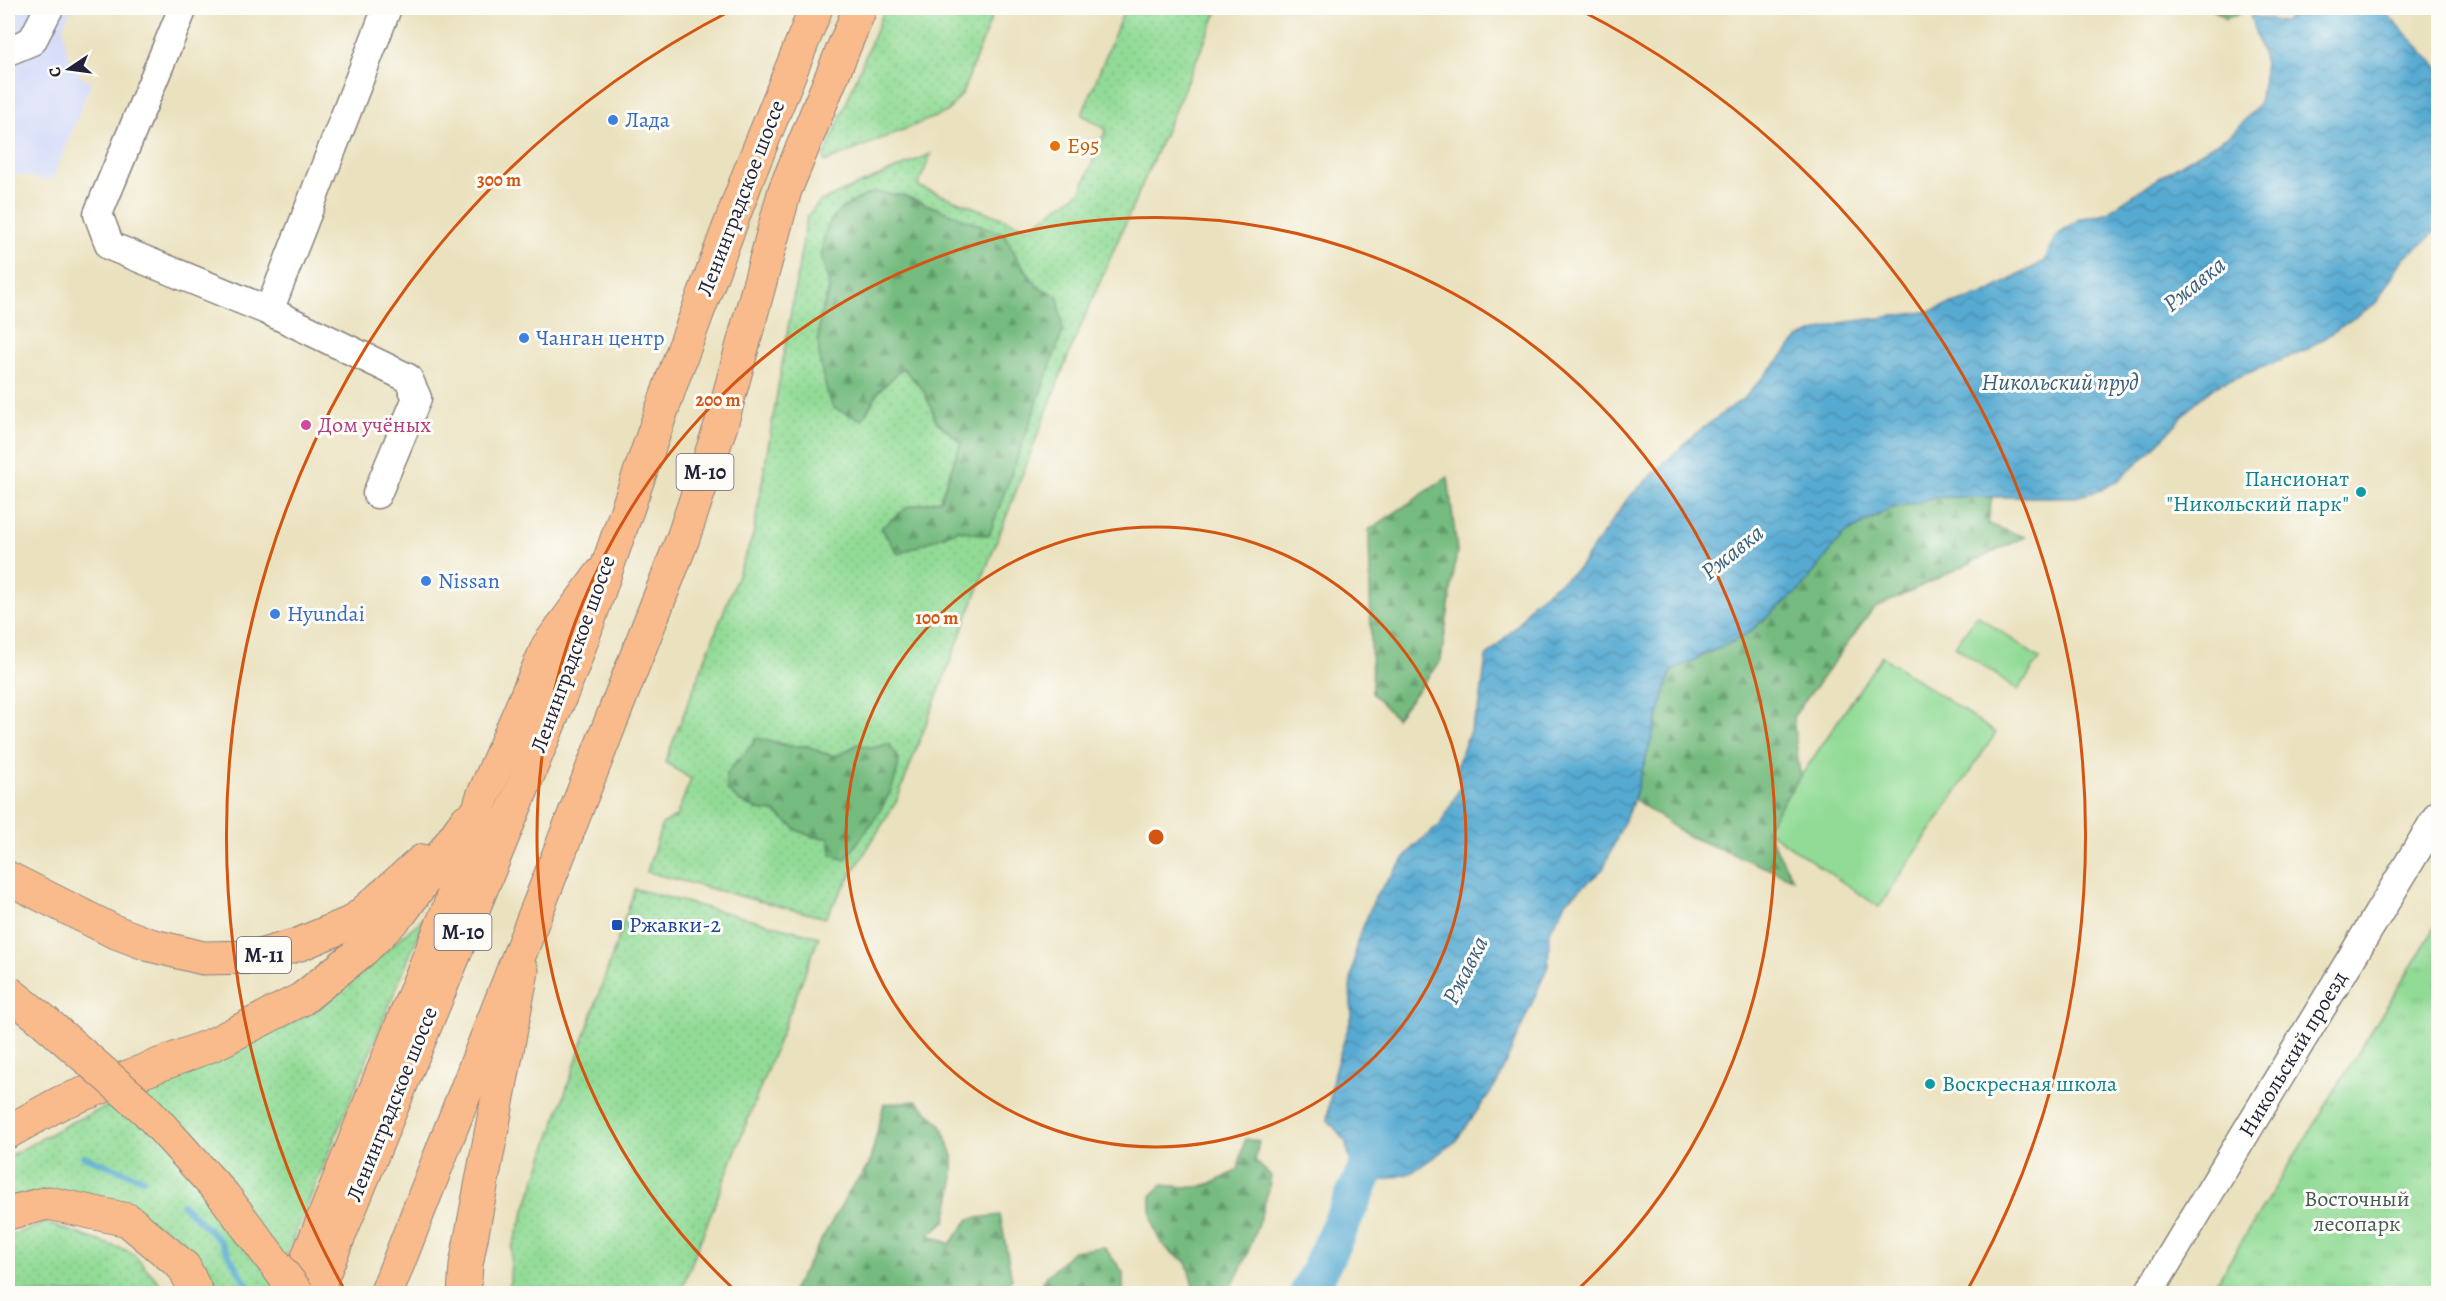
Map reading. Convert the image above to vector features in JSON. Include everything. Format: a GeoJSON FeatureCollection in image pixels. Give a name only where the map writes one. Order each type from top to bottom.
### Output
{"type":"FeatureCollection","features":[{"type":"Feature","properties":{"kind":"main road","name":"Ленинградское шоссе"},"geometry":{"type":"LineString","coordinates":[[315,1293],[573,665],[605,568],[748,174],[816,8]]}},
{"type":"Feature","properties":{"kind":"main road","name":"Ленинградское шоссе"},"geometry":{"type":"LineString","coordinates":[[386,1293],[683,538],[721,425],[785,190],[860,8]]}},
{"type":"Feature","properties":{"kind":"main road","name":"М-10"},"geometry":{"type":"LineString","coordinates":[[293,1293],[449,908],[482,799],[548,646],[605,568]]}},
{"type":"Feature","properties":{"kind":"main road"},"geometry":{"type":"LineString","coordinates":[[8,1132],[60,1103],[214,1044],[302,999],[363,950],[402,911],[482,799]]}},
{"type":"Feature","properties":{"kind":"main road","name":"М-11"},"geometry":{"type":"LineString","coordinates":[[8,878],[113,931],[150,945],[203,958],[256,957],[300,944],[353,922],[414,869],[482,799]]}},
{"type":"Feature","properties":{"kind":"main road"},"geometry":{"type":"LineString","coordinates":[[464,1293],[466,1265],[529,929]]}},
{"type":"Feature","properties":{"kind":"main road"},"geometry":{"type":"LineString","coordinates":[[8,992],[146,1110],[224,1196],[298,1293]]}},
{"type":"Feature","properties":{"kind":"main road"},"geometry":{"type":"LineString","coordinates":[[8,1213],[48,1203],[128,1220],[184,1267],[197,1293]]}},
{"type":"Feature","properties":{"kind":"street"},"geometry":{"type":"LineString","coordinates":[[8,51],[32,41],[49,8]]}},
{"type":"Feature","properties":{"kind":"street"},"geometry":{"type":"LineString","coordinates":[[183,8],[98,214],[110,246],[269,311],[408,378],[417,398],[377,494]]}},
{"type":"Feature","properties":{"kind":"street"},"geometry":{"type":"LineString","coordinates":[[269,311],[387,8]]}},
{"type":"Feature","properties":{"kind":"street","name":"Никольский проезд"},"geometry":{"type":"LineString","coordinates":[[2148,1293],[2439,815]]}},
{"type":"Feature","properties":{"kind":"shaded area"},"geometry":{"type":"Polygon","coordinates":[[[8,8],[72,8],[63,25],[67,53],[79,75],[91,83],[52,181],[8,173],[8,8]]]}},
{"type":"Feature","properties":{"kind":"green space"},"geometry":{"type":"Polygon","coordinates":[[[885,8],[995,8],[962,94],[947,112],[825,162],[824,157],[885,8]]]}},
{"type":"Feature","properties":{"kind":"green space"},"geometry":{"type":"Polygon","coordinates":[[[1125,8],[1219,8],[1072,346],[896,802],[825,918],[647,872],[662,824],[676,817],[691,779],[665,762],[753,536],[807,216],[821,201],[931,154],[918,186],[1028,228],[1081,191],[1106,129],[1082,115],[1125,8]],[[1004,234],[829,288],[820,317],[862,420],[878,392],[903,367],[924,391],[937,422],[961,442],[940,500],[908,507],[898,553],[958,530],[1058,297],[1038,287],[1020,263],[1004,234]],[[774,742],[748,752],[735,762],[739,801],[758,810],[774,812],[799,831],[813,837],[829,838],[874,819],[891,790],[889,744],[872,748],[858,744],[837,756],[822,753],[808,746],[790,746],[774,742]]]}},
{"type":"Feature","properties":{"kind":"green space"},"geometry":{"type":"Polygon","coordinates":[[[2212,8],[2292,8],[2282,16],[2249,9],[2225,19],[2212,8]]]}},
{"type":"Feature","properties":{"kind":"green space"},"geometry":{"type":"Polygon","coordinates":[[[875,192],[905,196],[1004,234],[1020,263],[1038,287],[1058,296],[1063,331],[989,536],[958,530],[898,554],[881,528],[908,507],[940,500],[961,442],[937,422],[924,391],[903,368],[878,392],[862,420],[833,408],[829,397],[820,364],[818,341],[821,314],[829,288],[822,260],[823,243],[830,222],[836,214],[852,202],[875,192]]]}},
{"type":"Feature","properties":{"kind":"green space"},"geometry":{"type":"Polygon","coordinates":[[[1448,477],[1457,551],[1441,660],[1396,718],[1372,693],[1369,530],[1448,477]]]}},
{"type":"Feature","properties":{"kind":"green space"},"geometry":{"type":"Polygon","coordinates":[[[1992,496],[1988,524],[2025,537],[1873,609],[1793,717],[1800,777],[1765,829],[1793,879],[1686,835],[1634,799],[1671,671],[1744,636],[1799,591],[1844,534],[1889,509],[1939,497],[1992,496]]]}},
{"type":"Feature","properties":{"kind":"green space"},"geometry":{"type":"Polygon","coordinates":[[[1977,615],[2040,659],[2018,690],[1955,646],[1977,615]]]}},
{"type":"Feature","properties":{"kind":"green space"},"geometry":{"type":"Polygon","coordinates":[[[1882,656],[1996,733],[1879,907],[1765,829],[1882,656]]]}},
{"type":"Feature","properties":{"kind":"green space"},"geometry":{"type":"Polygon","coordinates":[[[756,738],[790,746],[808,746],[822,753],[837,756],[858,744],[872,748],[889,744],[899,759],[893,785],[871,825],[845,860],[831,854],[829,838],[813,837],[799,831],[774,812],[758,810],[739,801],[727,790],[726,774],[756,738]]]}},
{"type":"Feature","properties":{"kind":"green space"},"geometry":{"type":"Polygon","coordinates":[[[635,889],[819,937],[680,1293],[509,1293],[512,1248],[635,889]]]}},
{"type":"Feature","properties":{"kind":"green space"},"geometry":{"type":"Polygon","coordinates":[[[426,916],[271,1293],[220,1293],[166,1230],[112,1201],[57,1192],[8,1196],[8,1157],[72,1122],[205,1064],[317,1010],[426,916]]]}},
{"type":"Feature","properties":{"kind":"green space","name":"Восточный лесопарк"},"geometry":{"type":"Polygon","coordinates":[[[2438,923],[2438,1293],[2210,1293],[2438,923]]]}},
{"type":"Feature","properties":{"kind":"green space"},"geometry":{"type":"Polygon","coordinates":[[[917,1101],[941,1125],[953,1156],[953,1187],[946,1220],[929,1235],[950,1244],[969,1219],[1000,1215],[1012,1279],[998,1293],[791,1293],[850,1190],[869,1165],[884,1104],[917,1101]]]}},
{"type":"Feature","properties":{"kind":"green space"},"geometry":{"type":"Polygon","coordinates":[[[1245,1139],[1259,1141],[1255,1161],[1271,1176],[1260,1218],[1240,1270],[1227,1289],[1207,1294],[1195,1293],[1186,1261],[1168,1250],[1157,1236],[1152,1218],[1151,1196],[1162,1185],[1202,1186],[1238,1170],[1245,1139]]]}},
{"type":"Feature","properties":{"kind":"green space"},"geometry":{"type":"Polygon","coordinates":[[[46,1223],[131,1252],[169,1293],[8,1293],[8,1236],[46,1223]]]}},
{"type":"Feature","properties":{"kind":"green space"},"geometry":{"type":"Polygon","coordinates":[[[1104,1247],[1123,1272],[1123,1293],[1041,1293],[1042,1281],[1073,1251],[1104,1247]]]}},
{"type":"Feature","properties":{"kind":"water","name":"Никольский пруд"},"geometry":{"type":"Polygon","coordinates":[[[2303,8],[2381,8],[2438,67],[2438,230],[2402,260],[2376,303],[2305,351],[2217,385],[2196,402],[2154,448],[2119,480],[2101,490],[2075,497],[1939,497],[1889,509],[1844,534],[1799,591],[1744,636],[1671,671],[1634,799],[1603,869],[1567,901],[1550,931],[1548,966],[1497,1083],[1455,1142],[1411,1173],[1372,1183],[1353,1171],[1345,1140],[1327,1119],[1334,1072],[1352,1016],[1350,988],[1357,942],[1375,897],[1414,846],[1440,825],[1461,786],[1457,765],[1480,704],[1486,657],[1519,623],[1533,602],[1578,569],[1628,498],[1696,433],[1745,397],[1799,338],[1840,323],[1925,312],[1982,295],[2045,261],[2055,237],[2079,219],[2106,213],[2234,132],[2259,104],[2265,63],[2250,15],[2284,22],[2303,8]]]}},
{"type":"Feature","properties":{"kind":"waterway","name":"Ржавка"},"geometry":{"type":"LineString","coordinates":[[1308,1294],[1384,1132]]}},
{"type":"Feature","properties":{"kind":"waterway"},"geometry":{"type":"LineString","coordinates":[[83,1156],[143,1179]]}},
{"type":"Feature","properties":{"kind":"waterway"},"geometry":{"type":"LineString","coordinates":[[182,1204],[220,1241],[253,1294]]}},
{"type":"Feature","properties":{"kind":"place","name":"Лада"},"geometry":{"type":"Point","coordinates":[613,120]}},
{"type":"Feature","properties":{"kind":"place","name":"E95"},"geometry":{"type":"Point","coordinates":[1055,146]}},
{"type":"Feature","properties":{"kind":"place","name":"Чанган центр"},"geometry":{"type":"Point","coordinates":[524,338]}},
{"type":"Feature","properties":{"kind":"place","name":"Дом учёных"},"geometry":{"type":"Point","coordinates":[306,425]}},
{"type":"Feature","properties":{"kind":"place","name":"Пансионат \"Никольский парк\""},"geometry":{"type":"Point","coordinates":[2361,492]}},
{"type":"Feature","properties":{"kind":"place","name":"Nissan"},"geometry":{"type":"Point","coordinates":[426,581]}},
{"type":"Feature","properties":{"kind":"place","name":"Hyundai"},"geometry":{"type":"Point","coordinates":[275,614]}},
{"type":"Feature","properties":{"kind":"place","name":"Ржавки-2"},"geometry":{"type":"Point","coordinates":[617,925]}},
{"type":"Feature","properties":{"kind":"place","name":"Воскресная школа"},"geometry":{"type":"Point","coordinates":[1930,1084]}}]}
